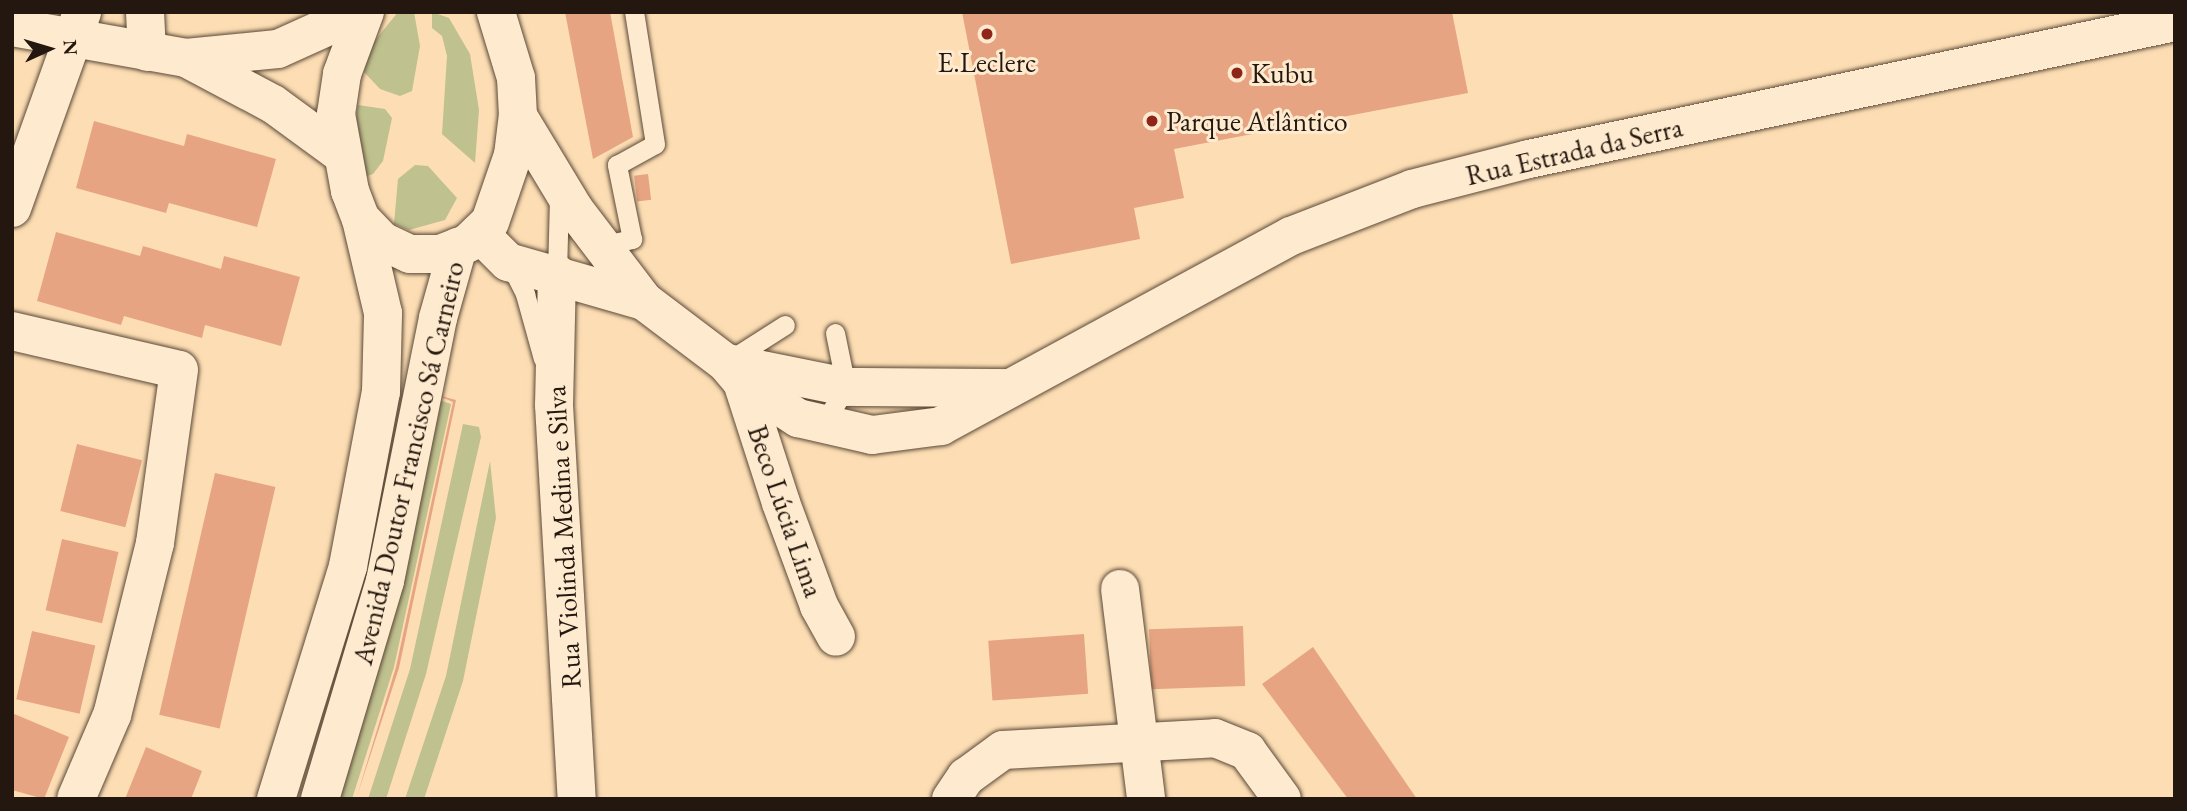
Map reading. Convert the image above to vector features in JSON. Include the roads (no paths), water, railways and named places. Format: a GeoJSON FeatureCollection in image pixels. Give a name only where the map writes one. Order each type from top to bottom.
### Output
{"type":"FeatureCollection","features":[{"type":"Feature","properties":{"kind":"street"},"geometry":{"type":"LineString","coordinates":[[145,12],[147,52]]}},
{"type":"Feature","properties":{"kind":"street"},"geometry":{"type":"LineString","coordinates":[[12,27],[77,26],[147,52],[186,58],[278,49],[360,12]]}},
{"type":"Feature","properties":{"kind":"street","name":"Avenida Doutor Francisco Sá Carneiro"},"geometry":{"type":"LineString","coordinates":[[276,799],[348,566],[381,391],[383,313],[361,219],[340,153],[336,114],[342,74],[365,12]]}},
{"type":"Feature","properties":{"kind":"street","name":"Avenida Doutor Francisco Sá Carneiro"},"geometry":{"type":"LineString","coordinates":[[320,799],[385,581],[438,318],[468,240],[490,222],[503,194],[518,116],[516,78],[496,12]]}},
{"type":"Feature","properties":{"kind":"street","name":"Rua Estrada da Serra"},"geometry":{"type":"LineString","coordinates":[[643,301],[798,418],[822,426],[872,435],[941,426],[1291,236],[1412,189],[1529,159],[2175,22]]}},
{"type":"Feature","properties":{"kind":"street"},"geometry":{"type":"LineString","coordinates":[[12,208],[77,26]]}},
{"type":"Feature","properties":{"kind":"street"},"geometry":{"type":"LineString","coordinates":[[186,58],[273,104],[340,153]]}},
{"type":"Feature","properties":{"kind":"street"},"geometry":{"type":"LineString","coordinates":[[518,116],[574,209],[604,245],[643,301]]}},
{"type":"Feature","properties":{"kind":"street"},"geometry":{"type":"LineString","coordinates":[[361,219],[382,242],[410,254],[440,254],[468,240],[508,261],[643,301]]}},
{"type":"Feature","properties":{"kind":"street","name":"Rua Violinda Medina e Silva"},"geometry":{"type":"LineString","coordinates":[[557,274],[554,405],[577,799]]}},
{"type":"Feature","properties":{"kind":"street"},"geometry":{"type":"LineString","coordinates":[[12,331],[179,370],[155,543],[113,715],[76,799]]}},
{"type":"Feature","properties":{"kind":"street","name":"Rua Estrada da Serra"},"geometry":{"type":"LineString","coordinates":[[734,372],[846,387],[1011,388]]}},
{"type":"Feature","properties":{"kind":"street","name":"Beco Lúcia Lima"},"geometry":{"type":"LineString","coordinates":[[734,372],[819,606],[836,637]]}},
{"type":"Feature","properties":{"kind":"street"},"geometry":{"type":"LineString","coordinates":[[1120,589],[1146,799]]}},
{"type":"Feature","properties":{"kind":"street"},"geometry":{"type":"LineString","coordinates":[[963,791],[1003,750],[1214,738],[1247,751],[1283,799]]}},
{"type":"Feature","properties":{"kind":"lane"},"geometry":{"type":"LineString","coordinates":[[604,245],[632,239],[617,165],[655,144],[634,12]]}},
{"type":"Feature","properties":{"kind":"lane"},"geometry":{"type":"LineString","coordinates":[[557,274],[558,180]]}},
{"type":"Feature","properties":{"kind":"lane"},"geometry":{"type":"LineString","coordinates":[[508,261],[525,294],[554,405]]}},
{"type":"Feature","properties":{"kind":"lane"},"geometry":{"type":"LineString","coordinates":[[734,372],[785,325]]}},
{"type":"Feature","properties":{"kind":"lane"},"geometry":{"type":"LineString","coordinates":[[822,426],[846,387],[835,333]]}},
{"type":"Feature","properties":{"kind":"place","name":"E.Leclerc"},"geometry":{"type":"Point","coordinates":[987,34]}},
{"type":"Feature","properties":{"kind":"place","name":"Kubu"},"geometry":{"type":"Point","coordinates":[1237,73]}},
{"type":"Feature","properties":{"kind":"place","name":"Parque Atlântico"},"geometry":{"type":"Point","coordinates":[1152,121]}}]}
